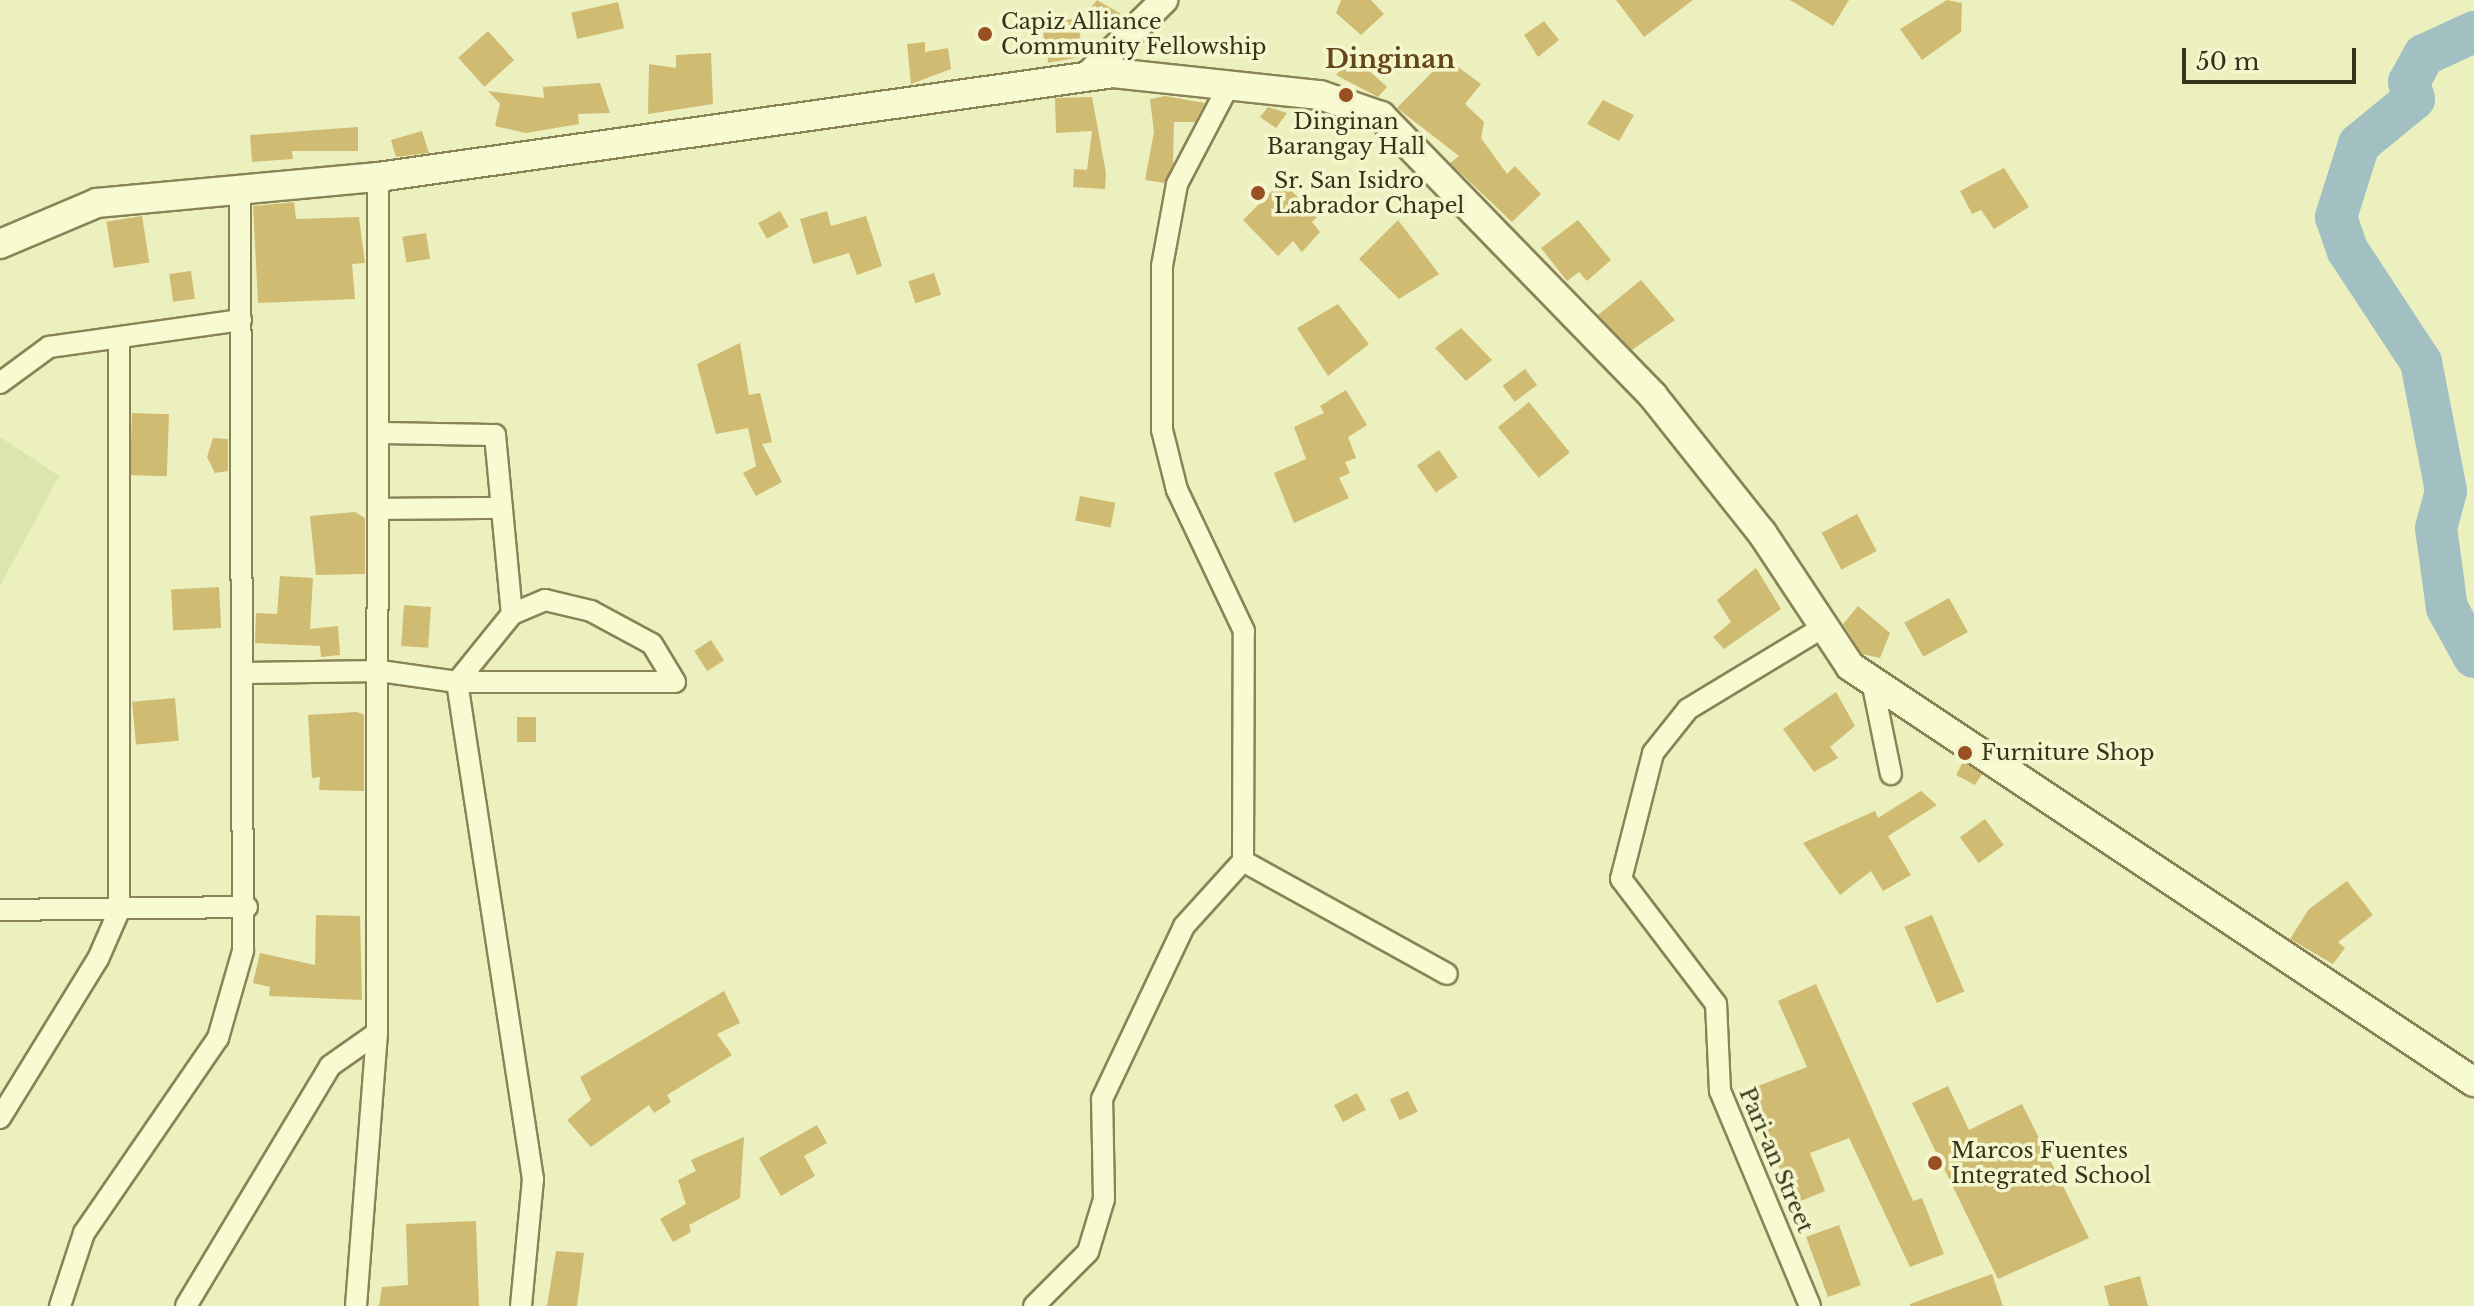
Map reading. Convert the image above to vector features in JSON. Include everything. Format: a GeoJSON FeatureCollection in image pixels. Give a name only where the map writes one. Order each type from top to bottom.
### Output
{"type":"FeatureCollection","features":[{"type":"Feature","properties":{"kind":"main road"},"geometry":{"type":"LineString","coordinates":[[0,244],[97,203],[378,177],[1086,77],[1230,83],[1320,95],[1381,116],[1653,396],[1825,626],[1850,666],[2474,1082]]}},
{"type":"Feature","properties":{"kind":"street"},"geometry":{"type":"LineString","coordinates":[[1086,77],[1164,0]]}},
{"type":"Feature","properties":{"kind":"street"},"geometry":{"type":"LineString","coordinates":[[1034,1306],[1088,1252],[1104,1199],[1102,1099],[1184,926],[1243,861],[1244,631],[1177,490],[1162,430],[1162,266],[1177,184],[1230,83]]}},
{"type":"Feature","properties":{"kind":"street"},"geometry":{"type":"LineString","coordinates":[[356,1306],[377,1033],[380,671],[378,177]]}},
{"type":"Feature","properties":{"kind":"street"},"geometry":{"type":"LineString","coordinates":[[60,1306],[84,1233],[218,1038],[234,996],[247,907],[240,189]]}},
{"type":"Feature","properties":{"kind":"street"},"geometry":{"type":"LineString","coordinates":[[0,383],[49,347],[241,320]]}},
{"type":"Feature","properties":{"kind":"street"},"geometry":{"type":"LineString","coordinates":[[0,1118],[98,959],[119,911],[119,339]]}},
{"type":"Feature","properties":{"kind":"street"},"geometry":{"type":"LineString","coordinates":[[379,433],[495,435],[512,614]]}},
{"type":"Feature","properties":{"kind":"street"},"geometry":{"type":"LineString","coordinates":[[380,509],[502,508]]}},
{"type":"Feature","properties":{"kind":"street"},"geometry":{"type":"LineString","coordinates":[[246,673],[380,671],[457,682],[675,682],[652,644],[591,611],[545,600],[512,614],[457,682],[533,1179],[521,1306]]}},
{"type":"Feature","properties":{"kind":"street","name":"Pari-an Street"},"geometry":{"type":"LineString","coordinates":[[1810,1306],[1720,1091],[1716,1004],[1621,879],[1653,753],[1688,709],[1825,626]]}},
{"type":"Feature","properties":{"kind":"street"},"geometry":{"type":"LineString","coordinates":[[1872,681],[1891,774]]}},
{"type":"Feature","properties":{"kind":"street"},"geometry":{"type":"LineString","coordinates":[[1243,861],[1348,925],[1447,974]]}},
{"type":"Feature","properties":{"kind":"street"},"geometry":{"type":"LineString","coordinates":[[0,910],[119,911],[247,907]]}},
{"type":"Feature","properties":{"kind":"street"},"geometry":{"type":"LineString","coordinates":[[186,1306],[330,1066],[377,1033]]}},
{"type":"Feature","properties":{"kind":"green space"},"geometry":{"type":"Polygon","coordinates":[[[0,437],[59,476],[0,586],[0,437]]]}},
{"type":"Feature","properties":{"kind":"building"},"geometry":{"type":"Polygon","coordinates":[[[1097,0],[1121,14],[1108,28],[1089,10],[1097,0]]]}},
{"type":"Feature","properties":{"kind":"building"},"geometry":{"type":"Polygon","coordinates":[[[1341,0],[1371,0],[1384,14],[1361,35],[1336,13],[1341,0]]]}},
{"type":"Feature","properties":{"kind":"building"},"geometry":{"type":"Polygon","coordinates":[[[1616,0],[1693,0],[1644,37],[1616,0]]]}},
{"type":"Feature","properties":{"kind":"building"},"geometry":{"type":"Polygon","coordinates":[[[1790,0],[1849,0],[1833,26],[1790,0]]]}},
{"type":"Feature","properties":{"kind":"building"},"geometry":{"type":"Polygon","coordinates":[[[1947,0],[1962,3],[1961,32],[1922,60],[1900,29],[1947,0]]]}},
{"type":"Feature","properties":{"kind":"building"},"geometry":{"type":"Polygon","coordinates":[[[618,2],[624,28],[577,39],[571,13],[618,2]]]}},
{"type":"Feature","properties":{"kind":"building"},"geometry":{"type":"Polygon","coordinates":[[[1077,18],[1084,56],[1048,63],[1042,24],[1077,18]]]}},
{"type":"Feature","properties":{"kind":"building"},"geometry":{"type":"Polygon","coordinates":[[[1544,21],[1559,40],[1538,57],[1524,35],[1544,21]]]}},
{"type":"Feature","properties":{"kind":"building"},"geometry":{"type":"Polygon","coordinates":[[[488,31],[514,60],[484,87],[458,58],[488,31]]]}},
{"type":"Feature","properties":{"kind":"building"},"geometry":{"type":"Polygon","coordinates":[[[925,42],[925,52],[948,48],[951,69],[911,84],[907,44],[925,42]]]}},
{"type":"Feature","properties":{"kind":"building"},"geometry":{"type":"Polygon","coordinates":[[[711,53],[713,104],[648,114],[649,64],[676,68],[676,55],[711,53]]]}},
{"type":"Feature","properties":{"kind":"building"},"geometry":{"type":"Polygon","coordinates":[[[1353,56],[1387,87],[1378,97],[1336,75],[1353,56]]]}},
{"type":"Feature","properties":{"kind":"building"},"geometry":{"type":"Polygon","coordinates":[[[1446,58],[1481,84],[1465,104],[1484,122],[1481,138],[1507,174],[1515,166],[1541,194],[1512,222],[1450,163],[1459,156],[1397,108],[1446,58]]]}},
{"type":"Feature","properties":{"kind":"building"},"geometry":{"type":"Polygon","coordinates":[[[600,83],[610,113],[578,114],[579,124],[526,133],[495,126],[500,104],[488,91],[544,98],[543,87],[600,83]]]}},
{"type":"Feature","properties":{"kind":"building"},"geometry":{"type":"Polygon","coordinates":[[[1165,96],[1205,103],[1195,122],[1174,122],[1173,164],[1164,183],[1145,180],[1154,132],[1150,99],[1165,96]]]}},
{"type":"Feature","properties":{"kind":"building"},"geometry":{"type":"Polygon","coordinates":[[[1092,97],[1106,173],[1105,189],[1073,187],[1074,169],[1087,170],[1092,131],[1056,133],[1055,98],[1092,97]]]}},
{"type":"Feature","properties":{"kind":"building"},"geometry":{"type":"Polygon","coordinates":[[[1603,100],[1634,115],[1619,141],[1587,124],[1603,100]]]}},
{"type":"Feature","properties":{"kind":"building"},"geometry":{"type":"Polygon","coordinates":[[[1268,107],[1287,113],[1276,128],[1260,117],[1268,107]]]}},
{"type":"Feature","properties":{"kind":"building"},"geometry":{"type":"Polygon","coordinates":[[[358,127],[358,151],[292,151],[293,159],[252,162],[250,135],[358,127]]]}},
{"type":"Feature","properties":{"kind":"building"},"geometry":{"type":"Polygon","coordinates":[[[422,131],[429,153],[396,157],[391,140],[422,131]]]}},
{"type":"Feature","properties":{"kind":"building"},"geometry":{"type":"Polygon","coordinates":[[[2004,168],[2029,207],[1994,229],[1981,210],[1972,214],[1960,191],[2004,168]]]}},
{"type":"Feature","properties":{"kind":"building"},"geometry":{"type":"Polygon","coordinates":[[[1282,181],[1317,217],[1312,222],[1320,232],[1302,252],[1293,241],[1278,256],[1243,220],[1282,181]]]}},
{"type":"Feature","properties":{"kind":"building"},"geometry":{"type":"Polygon","coordinates":[[[294,202],[296,219],[359,217],[365,263],[352,264],[355,299],[258,303],[253,206],[294,202]]]}},
{"type":"Feature","properties":{"kind":"building"},"geometry":{"type":"Polygon","coordinates":[[[780,211],[789,227],[767,239],[758,223],[780,211]]]}},
{"type":"Feature","properties":{"kind":"building"},"geometry":{"type":"Polygon","coordinates":[[[827,211],[831,226],[866,216],[882,266],[857,275],[849,253],[813,264],[800,219],[827,211]]]}},
{"type":"Feature","properties":{"kind":"building"},"geometry":{"type":"Polygon","coordinates":[[[142,216],[149,262],[114,268],[106,222],[142,216]]]}},
{"type":"Feature","properties":{"kind":"building"},"geometry":{"type":"Polygon","coordinates":[[[1398,220],[1439,274],[1399,299],[1359,259],[1398,220]]]}},
{"type":"Feature","properties":{"kind":"building"},"geometry":{"type":"Polygon","coordinates":[[[1578,220],[1611,260],[1587,281],[1579,272],[1567,281],[1541,248],[1578,220]]]}},
{"type":"Feature","properties":{"kind":"building"},"geometry":{"type":"Polygon","coordinates":[[[426,233],[430,259],[406,262],[402,237],[426,233]]]}},
{"type":"Feature","properties":{"kind":"building"},"geometry":{"type":"Polygon","coordinates":[[[191,271],[195,299],[173,302],[169,274],[191,271]]]}},
{"type":"Feature","properties":{"kind":"building"},"geometry":{"type":"Polygon","coordinates":[[[934,273],[941,295],[915,303],[908,281],[934,273]]]}},
{"type":"Feature","properties":{"kind":"building"},"geometry":{"type":"Polygon","coordinates":[[[1641,280],[1675,320],[1632,350],[1598,315],[1641,280]]]}},
{"type":"Feature","properties":{"kind":"building"},"geometry":{"type":"Polygon","coordinates":[[[1338,304],[1369,344],[1328,376],[1297,328],[1338,304]]]}},
{"type":"Feature","properties":{"kind":"building"},"geometry":{"type":"Polygon","coordinates":[[[1461,328],[1492,360],[1466,381],[1435,348],[1461,328]]]}},
{"type":"Feature","properties":{"kind":"building"},"geometry":{"type":"Polygon","coordinates":[[[740,343],[749,395],[760,393],[772,442],[762,444],[782,482],[756,496],[743,473],[756,466],[748,428],[716,434],[697,364],[740,343]]]}},
{"type":"Feature","properties":{"kind":"building"},"geometry":{"type":"Polygon","coordinates":[[[1525,369],[1537,385],[1515,402],[1503,386],[1525,369]]]}},
{"type":"Feature","properties":{"kind":"building"},"geometry":{"type":"Polygon","coordinates":[[[1346,390],[1367,425],[1348,437],[1356,458],[1345,462],[1350,473],[1339,478],[1349,498],[1294,523],[1274,473],[1306,459],[1294,427],[1324,413],[1320,406],[1346,390]]]}},
{"type":"Feature","properties":{"kind":"building"},"geometry":{"type":"Polygon","coordinates":[[[1529,402],[1570,453],[1539,478],[1498,427],[1529,402]]]}},
{"type":"Feature","properties":{"kind":"building"},"geometry":{"type":"Polygon","coordinates":[[[132,413],[169,414],[167,476],[130,475],[132,413]]]}},
{"type":"Feature","properties":{"kind":"building"},"geometry":{"type":"Polygon","coordinates":[[[213,438],[228,439],[228,471],[215,473],[207,457],[213,438]]]}},
{"type":"Feature","properties":{"kind":"building"},"geometry":{"type":"Polygon","coordinates":[[[1439,450],[1458,477],[1436,493],[1417,465],[1439,450]]]}},
{"type":"Feature","properties":{"kind":"building"},"geometry":{"type":"Polygon","coordinates":[[[1080,496],[1115,503],[1111,527],[1075,521],[1080,496]]]}},
{"type":"Feature","properties":{"kind":"building"},"geometry":{"type":"Polygon","coordinates":[[[355,512],[365,518],[365,574],[316,575],[310,516],[355,512]]]}},
{"type":"Feature","properties":{"kind":"building"},"geometry":{"type":"Polygon","coordinates":[[[1857,514],[1877,551],[1841,570],[1822,533],[1857,514]]]}},
{"type":"Feature","properties":{"kind":"building"},"geometry":{"type":"Polygon","coordinates":[[[1756,568],[1781,609],[1724,649],[1713,637],[1731,622],[1717,600],[1756,568]]]}},
{"type":"Feature","properties":{"kind":"building"},"geometry":{"type":"Polygon","coordinates":[[[280,576],[313,578],[310,629],[338,626],[340,655],[321,657],[320,646],[255,643],[256,613],[277,614],[280,576]]]}},
{"type":"Feature","properties":{"kind":"building"},"geometry":{"type":"Polygon","coordinates":[[[219,587],[221,628],[173,630],[171,590],[219,587]]]}},
{"type":"Feature","properties":{"kind":"building"},"geometry":{"type":"Polygon","coordinates":[[[1949,598],[1968,632],[1923,657],[1904,623],[1949,598]]]}},
{"type":"Feature","properties":{"kind":"building"},"geometry":{"type":"Polygon","coordinates":[[[404,605],[431,607],[428,648],[401,646],[404,605]]]}},
{"type":"Feature","properties":{"kind":"building"},"geometry":{"type":"Polygon","coordinates":[[[1858,606],[1890,633],[1880,658],[1862,654],[1843,624],[1858,606]]]}},
{"type":"Feature","properties":{"kind":"building"},"geometry":{"type":"Polygon","coordinates":[[[711,640],[724,660],[707,671],[694,651],[711,640]]]}},
{"type":"Feature","properties":{"kind":"building"},"geometry":{"type":"Polygon","coordinates":[[[1836,692],[1855,726],[1830,747],[1838,758],[1814,772],[1783,729],[1836,692]]]}},
{"type":"Feature","properties":{"kind":"building"},"geometry":{"type":"Polygon","coordinates":[[[175,698],[179,741],[136,745],[132,702],[175,698]]]}},
{"type":"Feature","properties":{"kind":"building"},"geometry":{"type":"Polygon","coordinates":[[[357,712],[364,715],[364,791],[319,790],[320,777],[312,778],[308,715],[357,712]]]}},
{"type":"Feature","properties":{"kind":"building"},"geometry":{"type":"Polygon","coordinates":[[[517,717],[536,717],[536,742],[517,742],[517,717]]]}},
{"type":"Feature","properties":{"kind":"building"},"geometry":{"type":"Polygon","coordinates":[[[1963,762],[1982,774],[1975,785],[1956,775],[1963,762]]]}},
{"type":"Feature","properties":{"kind":"building"},"geometry":{"type":"Polygon","coordinates":[[[1921,791],[1937,805],[1888,836],[1911,875],[1883,891],[1871,871],[1840,895],[1803,843],[1875,811],[1878,818],[1921,791]]]}},
{"type":"Feature","properties":{"kind":"building"},"geometry":{"type":"Polygon","coordinates":[[[1985,819],[2004,845],[1979,863],[1960,837],[1985,819]]]}},
{"type":"Feature","properties":{"kind":"building"},"geometry":{"type":"Polygon","coordinates":[[[2347,881],[2373,915],[2338,942],[2345,948],[2333,964],[2290,939],[2309,909],[2347,881]]]}},
{"type":"Feature","properties":{"kind":"building"},"geometry":{"type":"Polygon","coordinates":[[[316,915],[360,916],[362,1000],[269,996],[270,987],[253,983],[260,953],[315,965],[316,915]]]}},
{"type":"Feature","properties":{"kind":"building"},"geometry":{"type":"Polygon","coordinates":[[[1932,915],[1964,991],[1937,1003],[1904,927],[1932,915]]]}},
{"type":"Feature","properties":{"kind":"building"},"geometry":{"type":"Polygon","coordinates":[[[1816,984],[1913,1201],[1922,1198],[1944,1254],[1910,1267],[1849,1138],[1810,1153],[1825,1191],[1791,1205],[1753,1088],[1807,1067],[1778,1001],[1816,984]]]}},
{"type":"Feature","properties":{"kind":"building"},"geometry":{"type":"Polygon","coordinates":[[[724,991],[740,1023],[717,1034],[732,1055],[667,1095],[671,1102],[654,1113],[649,1105],[591,1147],[567,1120],[591,1100],[580,1077],[724,991]]]}},
{"type":"Feature","properties":{"kind":"building"},"geometry":{"type":"Polygon","coordinates":[[[1948,1086],[1969,1130],[2022,1104],[2089,1238],[1998,1279],[1912,1103],[1948,1086]]]}},
{"type":"Feature","properties":{"kind":"building"},"geometry":{"type":"Polygon","coordinates":[[[1408,1091],[1418,1112],[1400,1120],[1390,1099],[1408,1091]]]}},
{"type":"Feature","properties":{"kind":"building"},"geometry":{"type":"Polygon","coordinates":[[[1357,1093],[1366,1110],[1343,1122],[1334,1105],[1357,1093]]]}},
{"type":"Feature","properties":{"kind":"building"},"geometry":{"type":"Polygon","coordinates":[[[817,1125],[827,1143],[804,1156],[815,1176],[781,1196],[759,1158],[817,1125]]]}},
{"type":"Feature","properties":{"kind":"building"},"geometry":{"type":"Polygon","coordinates":[[[744,1137],[740,1198],[689,1225],[691,1232],[673,1242],[660,1219],[686,1204],[678,1180],[696,1171],[691,1160],[744,1137]]]}},
{"type":"Feature","properties":{"kind":"building"},"geometry":{"type":"Polygon","coordinates":[[[476,1221],[479,1306],[379,1306],[382,1287],[408,1285],[406,1224],[476,1221]]]}},
{"type":"Feature","properties":{"kind":"building"},"geometry":{"type":"Polygon","coordinates":[[[1839,1225],[1861,1285],[1828,1297],[1806,1237],[1839,1225]]]}},
{"type":"Feature","properties":{"kind":"building"},"geometry":{"type":"Polygon","coordinates":[[[556,1251],[584,1253],[577,1306],[547,1306],[556,1251]]]}},
{"type":"Feature","properties":{"kind":"building"},"geometry":{"type":"Polygon","coordinates":[[[1992,1274],[2003,1306],[1910,1306],[1910,1304],[1992,1274]]]}},
{"type":"Feature","properties":{"kind":"building"},"geometry":{"type":"Polygon","coordinates":[[[2140,1276],[2148,1306],[2109,1306],[2104,1286],[2140,1276]]]}},
{"type":"Feature","properties":{"kind":"waterway"},"geometry":{"type":"LineString","coordinates":[[2474,32],[2424,55],[2409,82],[2414,99],[2359,144],[2336,217],[2348,251],[2421,362],[2446,491],[2436,528],[2447,608],[2474,657]]}},
{"type":"Feature","properties":{"kind":"place","name":"Capiz Alliance Community Fellowship"},"geometry":{"type":"Point","coordinates":[985,34]}},
{"type":"Feature","properties":{"kind":"place","name":"Dinginan Barangay Hall"},"geometry":{"type":"Point","coordinates":[1346,95]}},
{"type":"Feature","properties":{"kind":"place","name":"Sr. San Isidro Labrador Chapel"},"geometry":{"type":"Point","coordinates":[1258,193]}},
{"type":"Feature","properties":{"kind":"place","name":"Furniture Shop"},"geometry":{"type":"Point","coordinates":[1965,753]}},
{"type":"Feature","properties":{"kind":"place","name":"Marcos Fuentes Integrated School"},"geometry":{"type":"Point","coordinates":[1935,1163]}},
{"type":"Feature","properties":{"kind":"district","name":"Dinginan"},"geometry":{"type":"Point","coordinates":[1390,60]}}]}
